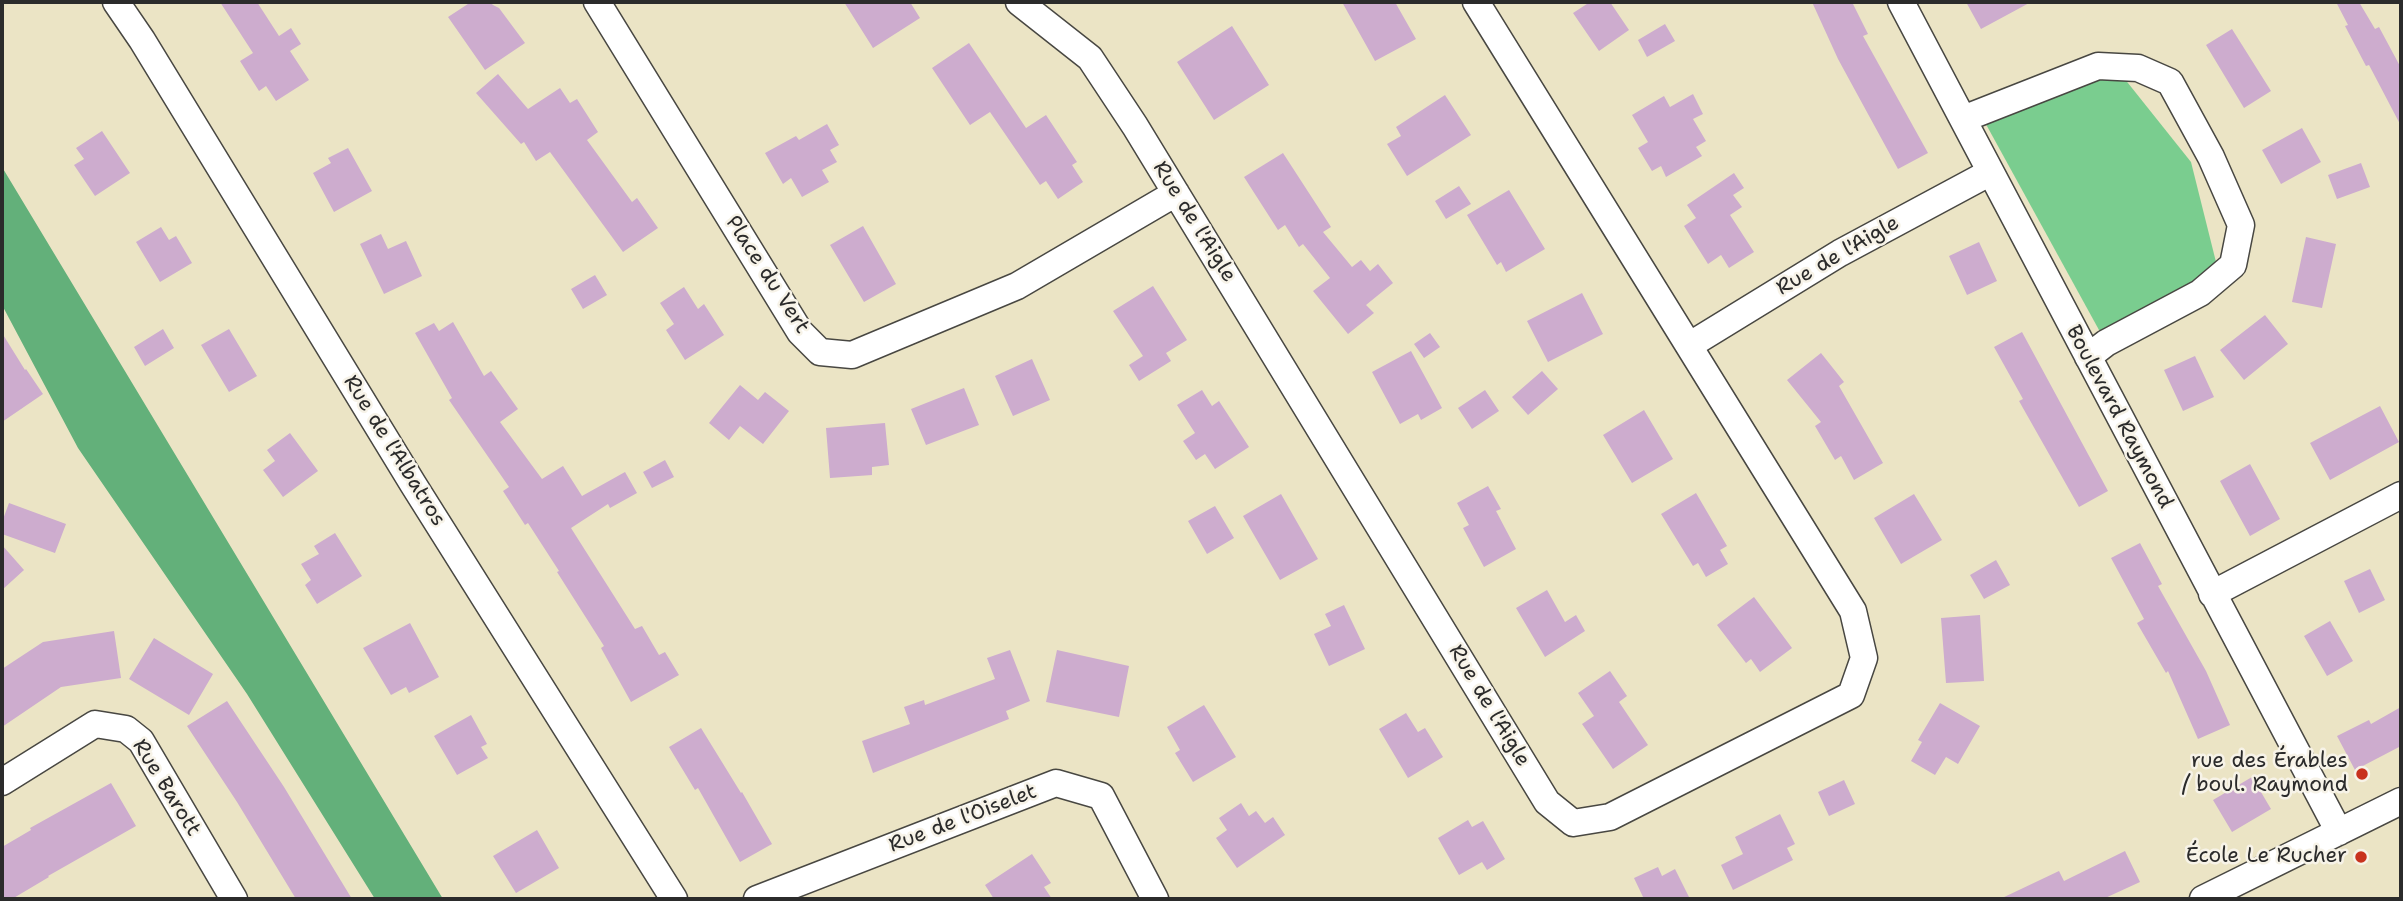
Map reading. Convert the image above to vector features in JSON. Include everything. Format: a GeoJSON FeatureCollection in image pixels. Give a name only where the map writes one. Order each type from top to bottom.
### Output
{"type":"FeatureCollection","features":[{"type":"Feature","properties":{"kind":"street","name":"Rue de l'Albatros"},"geometry":{"type":"LineString","coordinates":[[116,2],[142,40],[420,495],[674,899]]}},
{"type":"Feature","properties":{"kind":"street","name":"Place du Vert"},"geometry":{"type":"LineString","coordinates":[[597,2],[800,332],[820,352],[852,355],[1017,286],[1177,193]]}},
{"type":"Feature","properties":{"kind":"street","name":"Rue de l'Aigle"},"geometry":{"type":"LineString","coordinates":[[1020,2],[1090,58],[1177,193],[1547,802],[1573,823],[1610,817],[1851,695],[1864,658],[1853,611],[1476,2]]}},
{"type":"Feature","properties":{"kind":"street","name":"Boulevard Raymond"},"geometry":{"type":"LineString","coordinates":[[1900,2],[2339,832]]}},
{"type":"Feature","properties":{"kind":"street"},"geometry":{"type":"LineString","coordinates":[[1963,119],[2098,66],[2138,68],[2170,82],[2211,157],[2241,225],[2233,265],[2200,293],[2106,343],[2088,357]]}},
{"type":"Feature","properties":{"kind":"street","name":"Rue de l'Aigle"},"geometry":{"type":"LineString","coordinates":[[1690,345],[1839,253],[1989,173]]}},
{"type":"Feature","properties":{"kind":"street"},"geometry":{"type":"LineString","coordinates":[[2212,594],[2401,495]]}},
{"type":"Feature","properties":{"kind":"street","name":"Rue Barott"},"geometry":{"type":"LineString","coordinates":[[2,782],[94,724],[126,729],[141,741],[234,899]]}},
{"type":"Feature","properties":{"kind":"street","name":"Rue de l'Oiselet"},"geometry":{"type":"LineString","coordinates":[[757,899],[1056,783],[1101,796],[1156,899]]}},
{"type":"Feature","properties":{"kind":"street"},"geometry":{"type":"LineString","coordinates":[[2203,899],[2401,801]]}},
{"type":"Feature","properties":{"kind":"green space"},"geometry":{"type":"Polygon","coordinates":[[[2120,73],[2191,162],[2218,270],[2110,350],[1982,117],[2120,73]]]}},
{"type":"Feature","properties":{"kind":"green space"},"geometry":{"type":"Polygon","coordinates":[[[2,167],[443,899],[375,899],[247,694],[78,448],[2,305],[2,167]]]}},
{"type":"Feature","properties":{"kind":"building"},"geometry":{"type":"Polygon","coordinates":[[[220,2],[257,2],[279,36],[291,28],[301,44],[290,51],[309,80],[276,101],[266,86],[259,91],[240,61],[253,53],[220,2]]]}},
{"type":"Feature","properties":{"kind":"building"},"geometry":{"type":"Polygon","coordinates":[[[471,2],[490,2],[499,8],[525,43],[485,70],[448,17],[471,2]]]}},
{"type":"Feature","properties":{"kind":"building"},"geometry":{"type":"Polygon","coordinates":[[[844,2],[910,2],[920,18],[873,48],[844,2]]]}},
{"type":"Feature","properties":{"kind":"building"},"geometry":{"type":"Polygon","coordinates":[[[1342,2],[1395,2],[1416,39],[1375,61],[1342,2]]]}},
{"type":"Feature","properties":{"kind":"building"},"geometry":{"type":"Polygon","coordinates":[[[1590,2],[1610,2],[1629,30],[1599,51],[1573,13],[1590,2]]]}},
{"type":"Feature","properties":{"kind":"building"},"geometry":{"type":"Polygon","coordinates":[[[1812,2],[1852,2],[1868,34],[1863,36],[1928,153],[1898,169],[1838,59],[1812,2]]]}},
{"type":"Feature","properties":{"kind":"building"},"geometry":{"type":"Polygon","coordinates":[[[1966,2],[2031,2],[1981,29],[1966,2]]]}},
{"type":"Feature","properties":{"kind":"building"},"geometry":{"type":"Polygon","coordinates":[[[2336,2],[2359,2],[2375,29],[2379,27],[2401,68],[2401,126],[2345,26],[2348,25],[2336,2]]]}},
{"type":"Feature","properties":{"kind":"building"},"geometry":{"type":"Polygon","coordinates":[[[1665,24],[1675,41],[1647,57],[1638,40],[1665,24]]]}},
{"type":"Feature","properties":{"kind":"building"},"geometry":{"type":"Polygon","coordinates":[[[1232,26],[1269,85],[1214,120],[1177,62],[1232,26]]]}},
{"type":"Feature","properties":{"kind":"building"},"geometry":{"type":"Polygon","coordinates":[[[2232,29],[2271,91],[2244,108],[2206,45],[2232,29]]]}},
{"type":"Feature","properties":{"kind":"building"},"geometry":{"type":"Polygon","coordinates":[[[969,43],[1026,128],[1046,115],[1077,162],[1072,165],[1083,182],[1058,199],[1046,181],[1040,185],[990,112],[970,125],[932,68],[969,43]]]}},
{"type":"Feature","properties":{"kind":"building"},"geometry":{"type":"Polygon","coordinates":[[[498,74],[528,109],[560,88],[570,103],[577,99],[598,132],[587,140],[632,202],[637,198],[658,228],[623,252],[550,152],[536,161],[524,142],[521,144],[476,93],[498,74]]]}},
{"type":"Feature","properties":{"kind":"building"},"geometry":{"type":"Polygon","coordinates":[[[1693,94],[1703,114],[1693,119],[1706,141],[1696,147],[1702,156],[1666,177],[1661,166],[1652,171],[1638,148],[1648,142],[1632,115],[1664,96],[1670,107],[1693,94]]]}},
{"type":"Feature","properties":{"kind":"building"},"geometry":{"type":"Polygon","coordinates":[[[1445,95],[1471,135],[1407,176],[1387,144],[1401,136],[1396,127],[1445,95]]]}},
{"type":"Feature","properties":{"kind":"building"},"geometry":{"type":"Polygon","coordinates":[[[827,124],[839,145],[830,150],[837,162],[822,170],[829,182],[802,197],[791,178],[783,184],[765,153],[796,136],[799,140],[827,124]]]}},
{"type":"Feature","properties":{"kind":"building"},"geometry":{"type":"Polygon","coordinates":[[[2302,128],[2321,162],[2281,184],[2262,150],[2302,128]]]}},
{"type":"Feature","properties":{"kind":"building"},"geometry":{"type":"Polygon","coordinates":[[[102,131],[130,173],[95,196],[74,165],[84,159],[76,148],[102,131]]]}},
{"type":"Feature","properties":{"kind":"building"},"geometry":{"type":"Polygon","coordinates":[[[348,148],[372,191],[334,212],[313,173],[331,163],[328,158],[348,148]]]}},
{"type":"Feature","properties":{"kind":"building"},"geometry":{"type":"Polygon","coordinates":[[[1283,153],[1331,227],[1323,232],[1352,267],[1361,260],[1370,271],[1378,264],[1393,283],[1366,305],[1374,313],[1348,334],[1313,291],[1330,278],[1303,244],[1299,247],[1285,225],[1278,230],[1244,177],[1283,153]]]}},
{"type":"Feature","properties":{"kind":"building"},"geometry":{"type":"Polygon","coordinates":[[[2361,163],[2370,187],[2337,199],[2328,175],[2361,163]]]}},
{"type":"Feature","properties":{"kind":"building"},"geometry":{"type":"Polygon","coordinates":[[[1734,173],[1744,188],[1733,195],[1742,207],[1730,215],[1754,252],[1729,268],[1721,255],[1708,264],[1684,226],[1696,218],[1687,205],[1734,173]]]}},
{"type":"Feature","properties":{"kind":"building"},"geometry":{"type":"Polygon","coordinates":[[[1459,186],[1471,204],[1446,219],[1435,201],[1459,186]]]}},
{"type":"Feature","properties":{"kind":"building"},"geometry":{"type":"Polygon","coordinates":[[[1509,190],[1545,249],[1506,272],[1501,262],[1497,265],[1467,215],[1509,190]]]}},
{"type":"Feature","properties":{"kind":"building"},"geometry":{"type":"Polygon","coordinates":[[[863,226],[896,284],[864,302],[830,245],[863,226]]]}},
{"type":"Feature","properties":{"kind":"building"},"geometry":{"type":"Polygon","coordinates":[[[161,227],[169,240],[176,236],[192,263],[160,282],[136,242],[161,227]]]}},
{"type":"Feature","properties":{"kind":"building"},"geometry":{"type":"Polygon","coordinates":[[[381,234],[388,249],[406,241],[422,276],[384,294],[360,244],[381,234]]]}},
{"type":"Feature","properties":{"kind":"building"},"geometry":{"type":"Polygon","coordinates":[[[2306,237],[2336,244],[2322,308],[2292,302],[2306,237]]]}},
{"type":"Feature","properties":{"kind":"building"},"geometry":{"type":"Polygon","coordinates":[[[1979,242],[1997,281],[1967,295],[1949,256],[1979,242]]]}},
{"type":"Feature","properties":{"kind":"building"},"geometry":{"type":"Polygon","coordinates":[[[595,275],[607,295],[583,309],[571,289],[595,275]]]}},
{"type":"Feature","properties":{"kind":"building"},"geometry":{"type":"Polygon","coordinates":[[[1153,286],[1187,340],[1166,353],[1171,361],[1139,381],[1129,365],[1143,356],[1113,311],[1153,286]]]}},
{"type":"Feature","properties":{"kind":"building"},"geometry":{"type":"Polygon","coordinates":[[[684,287],[698,309],[704,304],[724,335],[685,360],[666,330],[674,324],[660,303],[684,287]]]}},
{"type":"Feature","properties":{"kind":"building"},"geometry":{"type":"Polygon","coordinates":[[[1582,293],[1603,334],[1548,362],[1527,321],[1582,293]]]}},
{"type":"Feature","properties":{"kind":"building"},"geometry":{"type":"Polygon","coordinates":[[[2265,315],[2288,344],[2244,380],[2220,350],[2265,315]]]}},
{"type":"Feature","properties":{"kind":"building"},"geometry":{"type":"Polygon","coordinates":[[[453,322],[484,376],[491,371],[518,409],[500,422],[542,479],[563,466],[582,496],[625,472],[637,493],[610,508],[608,504],[571,528],[635,629],[642,626],[659,655],[665,652],[679,675],[631,702],[601,648],[604,646],[528,523],[525,525],[503,491],[509,487],[449,400],[452,398],[415,333],[434,323],[439,331],[453,322]]]}},
{"type":"Feature","properties":{"kind":"building"},"geometry":{"type":"Polygon","coordinates":[[[163,329],[174,348],[145,366],[134,347],[163,329]]]}},
{"type":"Feature","properties":{"kind":"building"},"geometry":{"type":"Polygon","coordinates":[[[229,329],[257,376],[229,392],[201,345],[229,329]]]}},
{"type":"Feature","properties":{"kind":"building"},"geometry":{"type":"Polygon","coordinates":[[[2022,332],[2108,491],[2079,507],[2019,401],[2023,399],[1994,347],[2022,332]]]}},
{"type":"Feature","properties":{"kind":"building"},"geometry":{"type":"Polygon","coordinates":[[[2,333],[43,394],[2,422],[2,333]]]}},
{"type":"Feature","properties":{"kind":"building"},"geometry":{"type":"Polygon","coordinates":[[[1430,333],[1440,347],[1424,358],[1414,344],[1430,333]]]}},
{"type":"Feature","properties":{"kind":"building"},"geometry":{"type":"Polygon","coordinates":[[[1411,351],[1442,408],[1421,420],[1418,414],[1400,424],[1372,372],[1411,351]]]}},
{"type":"Feature","properties":{"kind":"building"},"geometry":{"type":"Polygon","coordinates":[[[1821,353],[1844,382],[1839,386],[1883,463],[1854,480],[1841,456],[1835,460],[1815,426],[1821,422],[1787,380],[1821,353]]]}},
{"type":"Feature","properties":{"kind":"building"},"geometry":{"type":"Polygon","coordinates":[[[2195,356],[2214,397],[2183,411],[2164,370],[2195,356]]]}},
{"type":"Feature","properties":{"kind":"building"},"geometry":{"type":"Polygon","coordinates":[[[1032,359],[1050,400],[1013,416],[995,376],[1032,359]]]}},
{"type":"Feature","properties":{"kind":"building"},"geometry":{"type":"Polygon","coordinates":[[[1542,371],[1558,389],[1528,415],[1512,397],[1542,371]]]}},
{"type":"Feature","properties":{"kind":"building"},"geometry":{"type":"Polygon","coordinates":[[[740,385],[758,400],[765,392],[789,411],[763,444],[740,426],[729,440],[709,423],[740,385]]]}},
{"type":"Feature","properties":{"kind":"building"},"geometry":{"type":"Polygon","coordinates":[[[964,388],[979,425],[926,445],[911,409],[964,388]]]}},
{"type":"Feature","properties":{"kind":"building"},"geometry":{"type":"Polygon","coordinates":[[[1202,390],[1212,406],[1219,401],[1249,447],[1215,469],[1205,454],[1196,460],[1183,441],[1195,433],[1177,405],[1202,390]]]}},
{"type":"Feature","properties":{"kind":"building"},"geometry":{"type":"Polygon","coordinates":[[[1485,390],[1499,411],[1472,429],[1458,408],[1485,390]]]}},
{"type":"Feature","properties":{"kind":"building"},"geometry":{"type":"Polygon","coordinates":[[[2380,406],[2399,442],[2330,480],[2310,443],[2380,406]]]}},
{"type":"Feature","properties":{"kind":"building"},"geometry":{"type":"Polygon","coordinates":[[[1644,410],[1673,459],[1632,483],[1603,435],[1644,410]]]}},
{"type":"Feature","properties":{"kind":"building"},"geometry":{"type":"Polygon","coordinates":[[[885,423],[889,465],[872,467],[872,475],[830,478],[826,428],[885,423]]]}},
{"type":"Feature","properties":{"kind":"building"},"geometry":{"type":"Polygon","coordinates":[[[290,433],[318,471],[283,497],[263,470],[275,461],[267,450],[290,433]]]}},
{"type":"Feature","properties":{"kind":"building"},"geometry":{"type":"Polygon","coordinates":[[[665,460],[674,477],[652,488],[643,472],[665,460]]]}},
{"type":"Feature","properties":{"kind":"building"},"geometry":{"type":"Polygon","coordinates":[[[2250,464],[2280,519],[2250,536],[2220,481],[2250,464]]]}},
{"type":"Feature","properties":{"kind":"building"},"geometry":{"type":"Polygon","coordinates":[[[1488,486],[1501,509],[1496,511],[1516,549],[1484,567],[1463,528],[1469,525],[1457,503],[1488,486]]]}},
{"type":"Feature","properties":{"kind":"building"},"geometry":{"type":"Polygon","coordinates":[[[1696,493],[1727,546],[1720,550],[1728,564],[1706,577],[1698,563],[1693,566],[1661,514],[1696,493]]]}},
{"type":"Feature","properties":{"kind":"building"},"geometry":{"type":"Polygon","coordinates":[[[1281,494],[1318,559],[1280,580],[1243,516],[1281,494]]]}},
{"type":"Feature","properties":{"kind":"building"},"geometry":{"type":"Polygon","coordinates":[[[1914,494],[1942,540],[1901,564],[1874,518],[1914,494]]]}},
{"type":"Feature","properties":{"kind":"building"},"geometry":{"type":"Polygon","coordinates":[[[9,503],[66,524],[55,553],[2,534],[2,522],[9,503]]]}},
{"type":"Feature","properties":{"kind":"building"},"geometry":{"type":"Polygon","coordinates":[[[1215,506],[1234,538],[1207,554],[1188,521],[1215,506]]]}},
{"type":"Feature","properties":{"kind":"building"},"geometry":{"type":"Polygon","coordinates":[[[335,533],[362,576],[317,604],[305,585],[311,580],[301,564],[319,554],[314,546],[335,533]]]}},
{"type":"Feature","properties":{"kind":"building"},"geometry":{"type":"Polygon","coordinates":[[[2140,543],[2162,584],[2158,586],[2206,671],[2230,725],[2198,739],[2168,671],[2166,673],[2137,623],[2144,619],[2111,558],[2140,543]]]}},
{"type":"Feature","properties":{"kind":"building"},"geometry":{"type":"Polygon","coordinates":[[[2,545],[24,570],[2,590],[2,545]]]}},
{"type":"Feature","properties":{"kind":"building"},"geometry":{"type":"Polygon","coordinates":[[[1996,560],[2010,585],[1984,599],[1970,575],[1996,560]]]}},
{"type":"Feature","properties":{"kind":"building"},"geometry":{"type":"Polygon","coordinates":[[[2370,569],[2385,600],[2359,613],[2344,581],[2370,569]]]}},
{"type":"Feature","properties":{"kind":"building"},"geometry":{"type":"Polygon","coordinates":[[[1547,590],[1565,622],[1576,615],[1585,631],[1545,657],[1516,608],[1547,590]]]}},
{"type":"Feature","properties":{"kind":"building"},"geometry":{"type":"Polygon","coordinates":[[[1754,597],[1792,648],[1760,672],[1751,659],[1746,663],[1717,625],[1754,597]]]}},
{"type":"Feature","properties":{"kind":"building"},"geometry":{"type":"Polygon","coordinates":[[[1344,605],[1365,649],[1329,666],[1314,634],[1331,626],[1325,614],[1344,605]]]}},
{"type":"Feature","properties":{"kind":"building"},"geometry":{"type":"Polygon","coordinates":[[[1980,615],[1984,681],[1946,683],[1941,618],[1980,615]]]}},
{"type":"Feature","properties":{"kind":"building"},"geometry":{"type":"Polygon","coordinates":[[[2330,621],[2353,661],[2327,676],[2304,636],[2330,621]]]}},
{"type":"Feature","properties":{"kind":"building"},"geometry":{"type":"Polygon","coordinates":[[[410,623],[439,677],[409,693],[406,687],[391,695],[363,648],[410,623]]]}},
{"type":"Feature","properties":{"kind":"building"},"geometry":{"type":"Polygon","coordinates":[[[114,631],[121,678],[61,687],[2,727],[2,669],[43,642],[114,631]]]}},
{"type":"Feature","properties":{"kind":"building"},"geometry":{"type":"Polygon","coordinates":[[[154,638],[213,674],[189,715],[129,679],[154,638]]]}},
{"type":"Feature","properties":{"kind":"building"},"geometry":{"type":"Polygon","coordinates":[[[1010,650],[1030,701],[1006,711],[1009,719],[873,773],[862,741],[910,724],[904,707],[924,700],[925,705],[995,679],[987,658],[1010,650]]]}},
{"type":"Feature","properties":{"kind":"building"},"geometry":{"type":"Polygon","coordinates":[[[1057,650],[1129,666],[1119,717],[1046,702],[1057,650]]]}},
{"type":"Feature","properties":{"kind":"building"},"geometry":{"type":"Polygon","coordinates":[[[1610,671],[1627,696],[1619,702],[1648,745],[1613,769],[1582,724],[1594,716],[1578,693],[1610,671]]]}},
{"type":"Feature","properties":{"kind":"building"},"geometry":{"type":"Polygon","coordinates":[[[227,701],[284,787],[352,899],[296,899],[187,726],[227,701]]]}},
{"type":"Feature","properties":{"kind":"building"},"geometry":{"type":"Polygon","coordinates":[[[1940,703],[1980,726],[1958,764],[1946,757],[1935,775],[1911,761],[1922,742],[1918,740],[1940,703]]]}},
{"type":"Feature","properties":{"kind":"building"},"geometry":{"type":"Polygon","coordinates":[[[1204,705],[1236,757],[1193,782],[1175,753],[1180,750],[1167,727],[1204,705]]]}},
{"type":"Feature","properties":{"kind":"building"},"geometry":{"type":"Polygon","coordinates":[[[2401,707],[2401,746],[2355,770],[2337,736],[2369,720],[2371,724],[2401,707]]]}},
{"type":"Feature","properties":{"kind":"building"},"geometry":{"type":"Polygon","coordinates":[[[1406,713],[1418,732],[1425,728],[1443,757],[1408,778],[1379,729],[1406,713]]]}},
{"type":"Feature","properties":{"kind":"building"},"geometry":{"type":"Polygon","coordinates":[[[471,715],[487,744],[481,747],[488,758],[457,775],[434,736],[471,715]]]}},
{"type":"Feature","properties":{"kind":"building"},"geometry":{"type":"Polygon","coordinates":[[[701,728],[772,844],[740,862],[698,788],[695,790],[669,747],[701,728]]]}},
{"type":"Feature","properties":{"kind":"building"},"geometry":{"type":"Polygon","coordinates":[[[2252,777],[2271,809],[2232,832],[2213,800],[2252,777]]]}},
{"type":"Feature","properties":{"kind":"building"},"geometry":{"type":"Polygon","coordinates":[[[1844,780],[1855,804],[1829,816],[1818,792],[1844,780]]]}},
{"type":"Feature","properties":{"kind":"building"},"geometry":{"type":"Polygon","coordinates":[[[111,783],[136,826],[12,899],[2,899],[2,847],[31,830],[30,828],[111,783]]]}},
{"type":"Feature","properties":{"kind":"building"},"geometry":{"type":"Polygon","coordinates":[[[1241,803],[1249,816],[1256,811],[1265,823],[1273,817],[1285,835],[1237,868],[1216,838],[1227,830],[1219,818],[1241,803]]]}},
{"type":"Feature","properties":{"kind":"building"},"geometry":{"type":"Polygon","coordinates":[[[1780,814],[1795,844],[1787,848],[1793,860],[1733,890],[1721,865],[1743,854],[1735,837],[1780,814]]]}},
{"type":"Feature","properties":{"kind":"building"},"geometry":{"type":"Polygon","coordinates":[[[1468,820],[1472,827],[1483,821],[1505,859],[1487,870],[1482,862],[1459,875],[1438,838],[1468,820]]]}},
{"type":"Feature","properties":{"kind":"building"},"geometry":{"type":"Polygon","coordinates":[[[537,830],[559,868],[516,893],[493,856],[537,830]]]}},
{"type":"Feature","properties":{"kind":"building"},"geometry":{"type":"Polygon","coordinates":[[[2125,851],[2140,882],[2103,899],[2000,899],[2059,871],[2064,881],[2125,851]]]}},
{"type":"Feature","properties":{"kind":"building"},"geometry":{"type":"Polygon","coordinates":[[[1032,854],[1051,883],[1044,887],[1052,899],[994,899],[985,885],[1032,854]]]}},
{"type":"Feature","properties":{"kind":"building"},"geometry":{"type":"Polygon","coordinates":[[[1658,867],[1662,876],[1675,869],[1690,899],[1644,899],[1634,878],[1658,867]]]}},
{"type":"Feature","properties":{"kind":"place","name":"rue des Érables / boul. Raymond"},"geometry":{"type":"Point","coordinates":[2362,774]}},
{"type":"Feature","properties":{"kind":"place","name":"École Le Rucher"},"geometry":{"type":"Point","coordinates":[2361,857]}}]}
